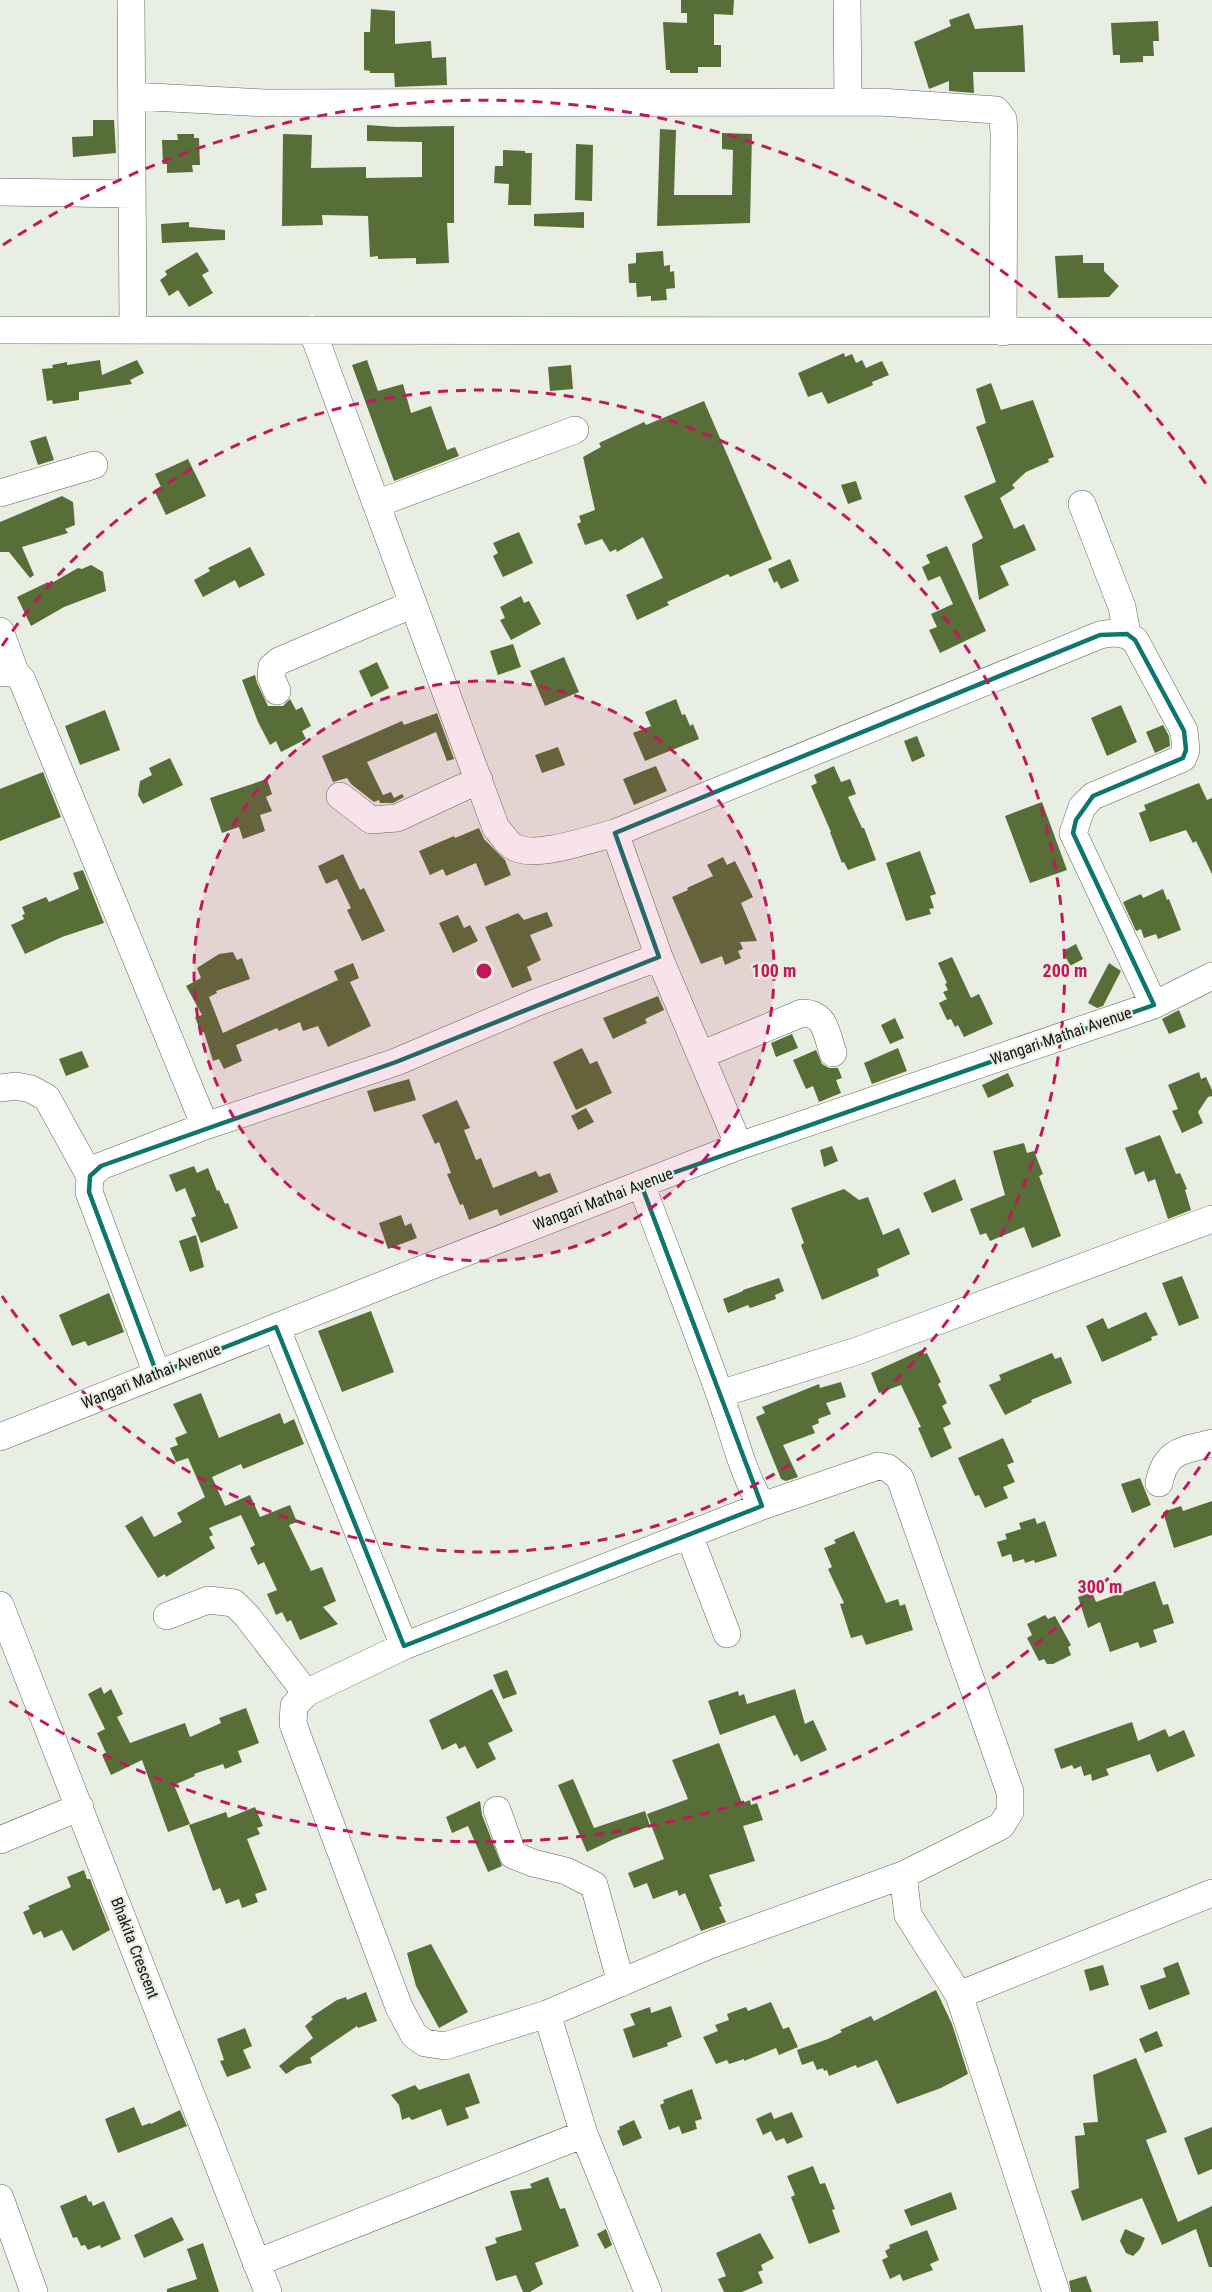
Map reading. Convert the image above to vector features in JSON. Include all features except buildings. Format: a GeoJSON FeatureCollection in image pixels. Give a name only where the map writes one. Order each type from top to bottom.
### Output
{"type":"FeatureCollection","features":[{"type":"Feature","properties":{"kind":"street"},"geometry":{"type":"LineString","coordinates":[[131,0],[133,330]]}},
{"type":"Feature","properties":{"kind":"street"},"geometry":{"type":"LineString","coordinates":[[847,0],[848,102]]}},
{"type":"Feature","properties":{"kind":"street"},"geometry":{"type":"LineString","coordinates":[[132,96],[265,103],[880,102],[996,110],[1003,119],[1003,332]]}},
{"type":"Feature","properties":{"kind":"street"},"geometry":{"type":"LineString","coordinates":[[0,192],[132,194]]}},
{"type":"Feature","properties":{"kind":"street"},"geometry":{"type":"LineString","coordinates":[[0,330],[1212,331]]}},
{"type":"Feature","properties":{"kind":"street"},"geometry":{"type":"LineString","coordinates":[[312,330],[496,828],[513,848],[528,852],[615,833],[1100,635],[1127,634],[1135,640],[1184,730],[1186,750],[1183,758],[1093,796],[1082,807],[1073,833],[1154,1005]]}},
{"type":"Feature","properties":{"kind":"street"},"geometry":{"type":"LineString","coordinates":[[376,504],[575,430]]}},
{"type":"Feature","properties":{"kind":"street"},"geometry":{"type":"LineString","coordinates":[[0,493],[94,465]]}},
{"type":"Feature","properties":{"kind":"street"},"geometry":{"type":"LineString","coordinates":[[1082,504],[1122,607],[1127,634]]}},
{"type":"Feature","properties":{"kind":"street"},"geometry":{"type":"LineString","coordinates":[[277,691],[271,677],[272,667],[279,661],[413,604]]}},
{"type":"Feature","properties":{"kind":"street"},"geometry":{"type":"LineString","coordinates":[[0,631],[8,673],[22,680],[205,1126]]}},
{"type":"Feature","properties":{"kind":"street"},"geometry":{"type":"LineString","coordinates":[[340,796],[371,820],[397,818],[479,780]]}},
{"type":"Feature","properties":{"kind":"street"},"geometry":{"type":"LineString","coordinates":[[615,833],[659,957],[739,1146]]}},
{"type":"Feature","properties":{"kind":"street"},"geometry":{"type":"LineString","coordinates":[[90,1176],[101,1166],[205,1126],[396,1062],[535,1004],[659,957]]}},
{"type":"Feature","properties":{"kind":"street","name":"Wangari Mathai Avenue"},"geometry":{"type":"LineString","coordinates":[[0,1437],[739,1146],[1154,1005],[1212,976]]}},
{"type":"Feature","properties":{"kind":"street"},"geometry":{"type":"LineString","coordinates":[[700,1055],[802,1013],[813,1013],[820,1018],[833,1053]]}},
{"type":"Feature","properties":{"kind":"street"},"geometry":{"type":"LineString","coordinates":[[0,1089],[16,1086],[32,1089],[47,1098],[90,1176],[89,1192],[157,1374]]}},
{"type":"Feature","properties":{"kind":"street"},"geometry":{"type":"LineString","coordinates":[[641,1184],[720,1394],[743,1463],[762,1506]]}},
{"type":"Feature","properties":{"kind":"street"},"geometry":{"type":"LineString","coordinates":[[720,1394],[857,1351],[1212,1219]]}},
{"type":"Feature","properties":{"kind":"street"},"geometry":{"type":"LineString","coordinates":[[276,1327],[404,1646]]}},
{"type":"Feature","properties":{"kind":"street"},"geometry":{"type":"LineString","coordinates":[[1159,1483],[1163,1466],[1175,1454],[1212,1443]]}},
{"type":"Feature","properties":{"kind":"street"},"geometry":{"type":"LineString","coordinates":[[878,1466],[888,1468],[900,1478],[1010,1792],[1010,1812],[1001,1827],[903,1875],[707,1946],[547,2014],[445,2046],[425,2043],[414,2035],[399,2007],[292,1724],[294,1706],[306,1693],[404,1646],[689,1535],[762,1506],[878,1466]]}},
{"type":"Feature","properties":{"kind":"street"},"geometry":{"type":"LineString","coordinates":[[689,1535],[727,1634]]}},
{"type":"Feature","properties":{"kind":"street"},"geometry":{"type":"LineString","coordinates":[[167,1616],[208,1600],[234,1603],[247,1616],[306,1693]]}},
{"type":"Feature","properties":{"kind":"street","name":"Bhakita Crescent"},"geometry":{"type":"LineString","coordinates":[[0,1605],[268,2292]]}},
{"type":"Feature","properties":{"kind":"street"},"geometry":{"type":"LineString","coordinates":[[0,1840],[80,1807]]}},
{"type":"Feature","properties":{"kind":"street"},"geometry":{"type":"LineString","coordinates":[[497,1810],[513,1855],[532,1863],[566,1871],[594,1885],[621,1983]]}},
{"type":"Feature","properties":{"kind":"street"},"geometry":{"type":"LineString","coordinates":[[903,1875],[908,1915],[959,1995],[1056,2292]]}},
{"type":"Feature","properties":{"kind":"street"},"geometry":{"type":"LineString","coordinates":[[959,1995],[1212,1893]]}},
{"type":"Feature","properties":{"kind":"street"},"geometry":{"type":"LineString","coordinates":[[547,2014],[584,2134],[648,2292]]}},
{"type":"Feature","properties":{"kind":"street"},"geometry":{"type":"LineString","coordinates":[[256,2263],[584,2134]]}},
{"type":"Feature","properties":{"kind":"street"},"geometry":{"type":"LineString","coordinates":[[0,2198],[34,2292]]}},
{"type":"Feature","properties":{"kind":"highlighted area"},"geometry":{"type":"Polygon","coordinates":[[[1127,634],[1135,640],[1184,731],[1186,750],[1183,758],[1093,796],[1076,820],[1073,833],[1154,1005],[641,1184],[762,1506],[404,1646],[276,1327],[157,1374],[89,1192],[90,1176],[101,1166],[396,1062],[659,957],[615,833],[1100,635],[1127,634]]]}}]}
